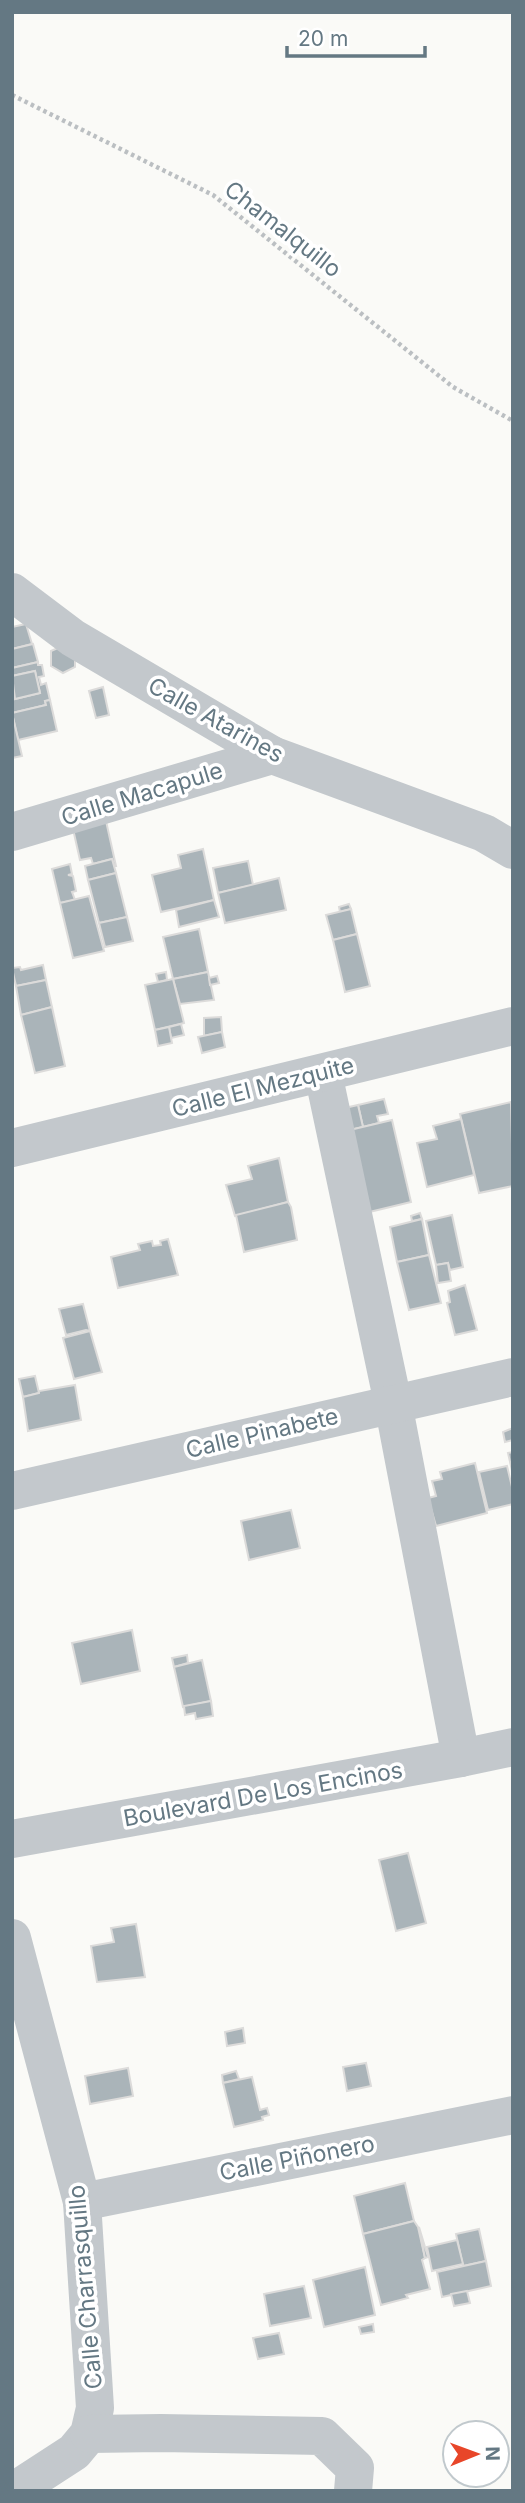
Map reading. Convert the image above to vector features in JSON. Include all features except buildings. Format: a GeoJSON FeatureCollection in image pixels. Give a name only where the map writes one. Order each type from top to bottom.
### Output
{"type":"FeatureCollection","features":[{"type":"Feature","properties":{"kind":"street","name":"Calle Atarines"},"geometry":{"type":"LineString","coordinates":[[12,592],[73,638],[272,755],[484,833],[513,850]]}},
{"type":"Feature","properties":{"kind":"street","name":"Calle Macapule"},"geometry":{"type":"LineString","coordinates":[[12,832],[272,755]]}},
{"type":"Feature","properties":{"kind":"street","name":"Calle El Mezquite"},"geometry":{"type":"LineString","coordinates":[[12,1148],[513,1026]]}},
{"type":"Feature","properties":{"kind":"street"},"geometry":{"type":"LineString","coordinates":[[323,1073],[393,1403],[461,1758]]}},
{"type":"Feature","properties":{"kind":"street","name":"Calle Pinabete"},"geometry":{"type":"LineString","coordinates":[[12,1491],[513,1377]]}},
{"type":"Feature","properties":{"kind":"street","name":"Boulevard De Los Encinos"},"geometry":{"type":"LineString","coordinates":[[12,1839],[513,1747]]}},
{"type":"Feature","properties":{"kind":"street","name":"Calle Charrasquillo"},"geometry":{"type":"LineString","coordinates":[[12,1938],[82,2202],[95,2408],[89,2434]]}},
{"type":"Feature","properties":{"kind":"street","name":"Calle Piñonero"},"geometry":{"type":"LineString","coordinates":[[82,2202],[513,2115]]}},
{"type":"Feature","properties":{"kind":"street"},"geometry":{"type":"LineString","coordinates":[[14,2491],[74,2452],[89,2434],[161,2433],[322,2436],[355,2468],[353,2491]]}},
{"type":"Feature","properties":{"kind":"path","name":"Chamalquillo"},"geometry":{"type":"LineString","coordinates":[[12,95],[213,195],[453,387],[513,421]]}}]}
